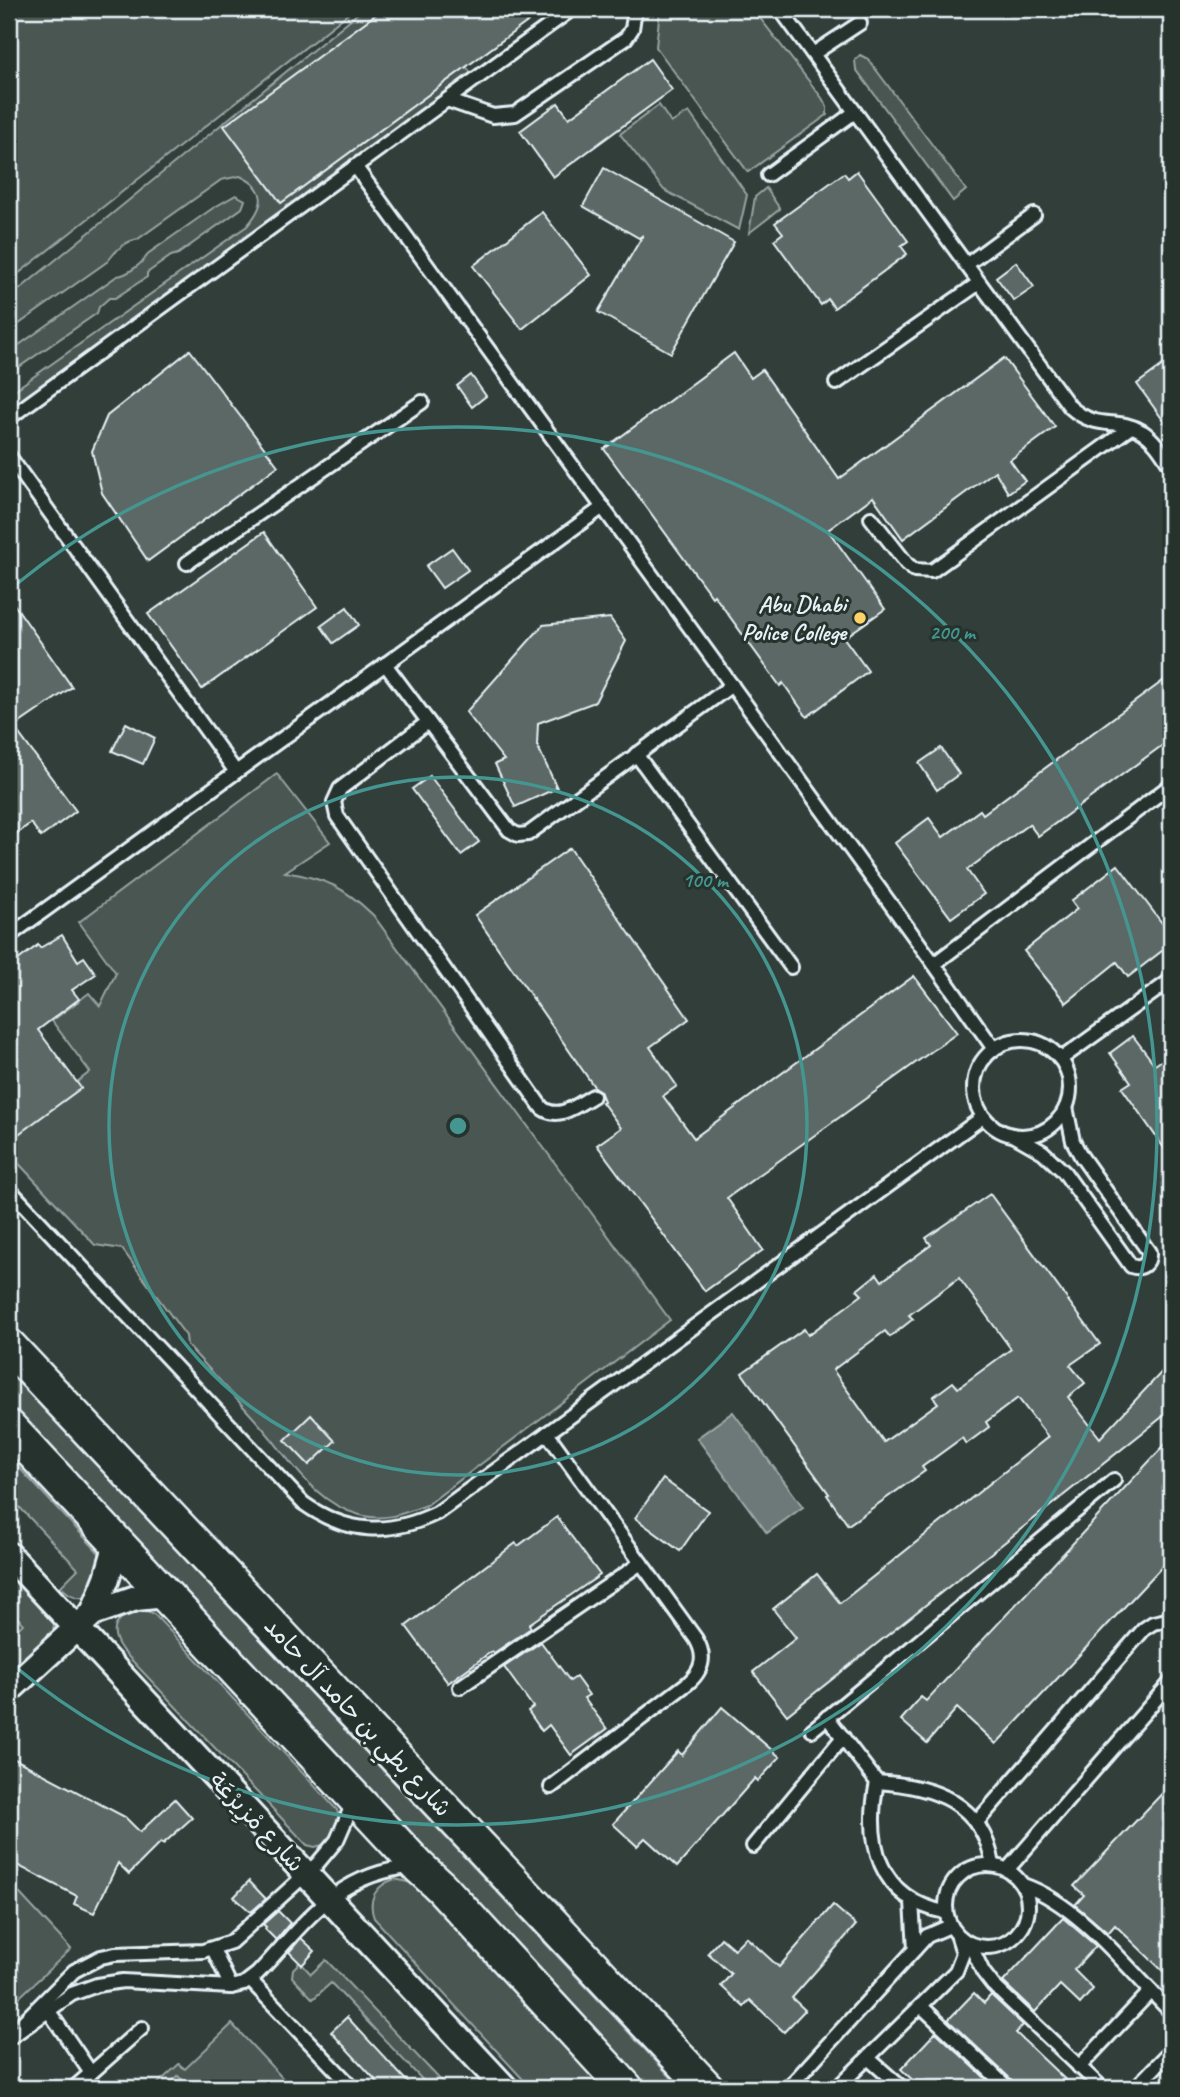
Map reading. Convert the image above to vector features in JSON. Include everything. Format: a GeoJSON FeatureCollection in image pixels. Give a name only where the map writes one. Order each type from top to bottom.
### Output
{"type":"FeatureCollection","features":[{"type":"Feature","properties":{"kind":"street","name":"شارع بطي بن حامد آل حامد"},"geometry":{"type":"LineString","coordinates":[[9,1346],[707,2088]]}},
{"type":"Feature","properties":{"kind":"street"},"geometry":{"type":"LineString","coordinates":[[9,1427],[626,2088]]}},
{"type":"Feature","properties":{"kind":"street"},"geometry":{"type":"LineString","coordinates":[[85,1620],[107,1578],[117,1543]]}},
{"type":"Feature","properties":{"kind":"street","name":"شارع مْزِيرْعَة"},"geometry":{"type":"LineString","coordinates":[[9,1555],[85,1620],[306,1875],[505,2088]]}},
{"type":"Feature","properties":{"kind":"street"},"geometry":{"type":"LineString","coordinates":[[9,1690],[85,1620],[136,1598],[165,1595]]}},
{"type":"Feature","properties":{"kind":"lane"},"geometry":{"type":"LineString","coordinates":[[9,418],[572,9]]}},
{"type":"Feature","properties":{"kind":"lane"},"geometry":{"type":"LineString","coordinates":[[447,100],[493,116],[515,114],[626,37],[632,29],[635,9]]}},
{"type":"Feature","properties":{"kind":"lane"},"geometry":{"type":"LineString","coordinates":[[780,9],[1070,407],[1087,420],[1131,427],[1152,439],[1171,466]]}},
{"type":"Feature","properties":{"kind":"lane"},"geometry":{"type":"LineString","coordinates":[[813,54],[860,23]]}},
{"type":"Feature","properties":{"kind":"lane"},"geometry":{"type":"LineString","coordinates":[[768,175],[855,112]]}},
{"type":"Feature","properties":{"kind":"lane"},"geometry":{"type":"LineString","coordinates":[[355,166],[994,1049]]}},
{"type":"Feature","properties":{"kind":"lane"},"geometry":{"type":"LineString","coordinates":[[966,265],[1034,215]]}},
{"type":"Feature","properties":{"kind":"lane"},"geometry":{"type":"LineString","coordinates":[[836,383],[979,282]]}},
{"type":"Feature","properties":{"kind":"lane"},"geometry":{"type":"LineString","coordinates":[[187,563],[422,402]]}},
{"type":"Feature","properties":{"kind":"lane"},"geometry":{"type":"LineString","coordinates":[[871,518],[906,564],[914,570],[932,571],[1131,427]]}},
{"type":"Feature","properties":{"kind":"lane"},"geometry":{"type":"LineString","coordinates":[[9,456],[236,772]]}},
{"type":"Feature","properties":{"kind":"lane"},"geometry":{"type":"LineString","coordinates":[[9,936],[603,507]]}},
{"type":"Feature","properties":{"kind":"lane"},"geometry":{"type":"LineString","coordinates":[[385,664],[509,830],[518,835],[528,834],[732,685]]}},
{"type":"Feature","properties":{"kind":"lane"},"geometry":{"type":"LineString","coordinates":[[428,722],[340,789],[334,802],[337,816],[542,1108],[548,1112],[563,1113],[593,1096]]}},
{"type":"Feature","properties":{"kind":"lane"},"geometry":{"type":"LineString","coordinates":[[636,754],[791,967]]}},
{"type":"Feature","properties":{"kind":"lane"},"geometry":{"type":"LineString","coordinates":[[934,964],[1171,785]]}},
{"type":"Feature","properties":{"kind":"lane"},"geometry":{"type":"LineString","coordinates":[[1061,1059],[1171,980]]}},
{"type":"Feature","properties":{"kind":"lane"},"geometry":{"type":"LineString","coordinates":[[1015,1136],[1027,1136],[1051,1127],[1060,1118],[1070,1095],[1067,1070],[1061,1059],[1052,1050],[1030,1041],[1017,1040],[994,1049],[985,1058],[974,1081],[977,1106],[983,1117],[1003,1132],[1042,1152],[1064,1172],[1131,1266],[1144,1265],[1148,1261],[1149,1252],[1081,1156],[1073,1141],[1066,1107]]}},
{"type":"Feature","properties":{"kind":"lane"},"geometry":{"type":"LineString","coordinates":[[9,1189],[290,1492],[331,1520],[363,1528],[382,1529],[419,1521],[437,1513],[983,1117]]}},
{"type":"Feature","properties":{"kind":"lane"},"geometry":{"type":"LineString","coordinates":[[547,1433],[700,1646],[702,1662],[688,1683],[551,1787]]}},
{"type":"Feature","properties":{"kind":"lane"},"geometry":{"type":"LineString","coordinates":[[813,1730],[1114,1480]]}},
{"type":"Feature","properties":{"kind":"lane"},"geometry":{"type":"LineString","coordinates":[[460,1688],[641,1563]]}},
{"type":"Feature","properties":{"kind":"lane"},"geometry":{"type":"LineString","coordinates":[[977,1822],[1144,1629],[1153,1623],[1171,1619]]}},
{"type":"Feature","properties":{"kind":"lane"},"geometry":{"type":"LineString","coordinates":[[1007,1870],[1171,1682]]}},
{"type":"Feature","properties":{"kind":"lane"},"geometry":{"type":"LineString","coordinates":[[827,1717],[877,1783],[873,1814],[875,1844],[887,1878],[912,1902],[945,1912]]}},
{"type":"Feature","properties":{"kind":"lane"},"geometry":{"type":"LineString","coordinates":[[753,1846],[843,1737]]}},
{"type":"Feature","properties":{"kind":"lane"},"geometry":{"type":"LineString","coordinates":[[877,1783],[915,1787],[950,1799],[965,1809],[985,1835],[993,1865]]}},
{"type":"Feature","properties":{"kind":"lane"},"geometry":{"type":"LineString","coordinates":[[10,2038],[62,1981],[87,1963],[115,1954],[213,1949],[240,1936],[306,1875],[337,1840],[355,1797]]}},
{"type":"Feature","properties":{"kind":"lane"},"geometry":{"type":"LineString","coordinates":[[1102,2088],[993,1986],[959,1936],[945,1912],[948,1890],[961,1873],[981,1865],[993,1865],[1007,1870],[1023,1885],[1067,1908],[1171,2012]]}},
{"type":"Feature","properties":{"kind":"lane"},"geometry":{"type":"LineString","coordinates":[[10,2038],[48,2010],[85,1988],[110,1982],[231,1987],[250,1980],[328,1898],[371,1875],[387,1870],[419,1867]]}},
{"type":"Feature","properties":{"kind":"lane"},"geometry":{"type":"LineString","coordinates":[[788,2088],[927,1936],[959,1936],[982,1948],[995,1947],[1017,1934],[1028,1910],[1023,1885]]}},
{"type":"Feature","properties":{"kind":"lane"},"geometry":{"type":"LineString","coordinates":[[912,1902],[915,1949]]}},
{"type":"Feature","properties":{"kind":"lane"},"geometry":{"type":"LineString","coordinates":[[837,2088],[960,1965],[963,1947],[959,1936]]}},
{"type":"Feature","properties":{"kind":"lane"},"geometry":{"type":"LineString","coordinates":[[213,1949],[231,1987]]}},
{"type":"Feature","properties":{"kind":"lane"},"geometry":{"type":"LineString","coordinates":[[250,1980],[352,2088]]}},
{"type":"Feature","properties":{"kind":"lane"},"geometry":{"type":"LineString","coordinates":[[1079,2067],[1151,1991]]}},
{"type":"Feature","properties":{"kind":"lane"},"geometry":{"type":"LineString","coordinates":[[921,2006],[1008,2088]]}},
{"type":"Feature","properties":{"kind":"lane"},"geometry":{"type":"LineString","coordinates":[[48,2010],[91,2073]]}},
{"type":"Feature","properties":{"kind":"lane"},"geometry":{"type":"LineString","coordinates":[[74,2088],[142,2028]]}},
{"type":"Feature","properties":{"kind":"lane"},"geometry":{"type":"LineString","coordinates":[[1135,2088],[1171,2051]]}},
{"type":"Feature","properties":{"kind":"lane"},"geometry":{"type":"LineString","coordinates":[[868,2058],[902,2088]]}},
{"type":"Feature","properties":{"kind":"path"},"geometry":{"type":"LineString","coordinates":[[9,17],[19,9]]}},
{"type":"Feature","properties":{"kind":"shaded area"},"geometry":{"type":"Polygon","coordinates":[[[9,9],[354,9],[9,281],[9,9]]]}},
{"type":"Feature","properties":{"kind":"shaded area"},"geometry":{"type":"Polygon","coordinates":[[[363,9],[420,9],[472,74],[9,409],[9,394],[247,226],[260,204],[259,192],[240,176],[221,180],[138,239],[121,247],[108,261],[9,331],[9,298],[363,9]]]}},
{"type":"Feature","properties":{"kind":"shaded area"},"geometry":{"type":"Polygon","coordinates":[[[660,9],[753,9],[822,98],[827,107],[827,115],[748,172],[656,47],[660,9]]]}},
{"type":"Feature","properties":{"kind":"shaded area"},"geometry":{"type":"Polygon","coordinates":[[[860,55],[868,59],[966,190],[953,201],[856,69],[855,60],[860,55]]]}},
{"type":"Feature","properties":{"kind":"shaded area"},"geometry":{"type":"Polygon","coordinates":[[[659,105],[671,123],[689,112],[747,195],[739,230],[664,190],[620,134],[659,105]]]}},
{"type":"Feature","properties":{"kind":"shaded area"},"geometry":{"type":"Polygon","coordinates":[[[766,188],[780,209],[749,233],[755,197],[766,188]]]}},
{"type":"Feature","properties":{"kind":"shaded area"},"geometry":{"type":"Polygon","coordinates":[[[236,195],[245,200],[242,208],[147,273],[147,277],[115,298],[109,298],[99,307],[97,313],[9,374],[9,352],[117,276],[135,268],[149,253],[236,195]]]}},
{"type":"Feature","properties":{"kind":"shaded area"},"geometry":{"type":"Polygon","coordinates":[[[277,774],[330,842],[285,872],[333,885],[373,915],[670,1320],[427,1505],[386,1517],[369,1517],[343,1509],[315,1490],[187,1345],[186,1336],[122,1249],[95,1245],[9,1153],[9,1121],[15,1129],[90,1072],[52,1021],[89,993],[100,1006],[116,973],[79,922],[277,774]]]}},
{"type":"Feature","properties":{"kind":"shaded area"},"geometry":{"type":"Polygon","coordinates":[[[9,1372],[681,2088],[648,2088],[9,1408],[9,1372]]]}},
{"type":"Feature","properties":{"kind":"shaded area"},"geometry":{"type":"Polygon","coordinates":[[[733,1412],[803,1507],[767,1533],[697,1438],[733,1412]]]}},
{"type":"Feature","properties":{"kind":"shaded area"},"geometry":{"type":"Polygon","coordinates":[[[9,1457],[102,1556],[89,1597],[73,1596],[61,1586],[78,1569],[9,1496],[9,1457]]]}},
{"type":"Feature","properties":{"kind":"shaded area"},"geometry":{"type":"Polygon","coordinates":[[[9,1570],[55,1619],[52,1636],[9,1675],[9,1637],[23,1624],[9,1608],[9,1570]]]}},
{"type":"Feature","properties":{"kind":"shaded area"},"geometry":{"type":"Polygon","coordinates":[[[140,1608],[154,1614],[337,1810],[341,1824],[330,1843],[315,1847],[307,1845],[122,1650],[115,1635],[117,1624],[120,1619],[140,1608]]]}},
{"type":"Feature","properties":{"kind":"shaded area"},"geometry":{"type":"Polygon","coordinates":[[[395,1879],[411,1883],[418,1889],[603,2088],[531,2088],[374,1918],[372,1905],[375,1894],[383,1885],[395,1879]]]}},
{"type":"Feature","properties":{"kind":"shaded area"},"geometry":{"type":"Polygon","coordinates":[[[9,1882],[71,1949],[9,2007],[9,1882]]]}},
{"type":"Feature","properties":{"kind":"shaded area"},"geometry":{"type":"Polygon","coordinates":[[[326,1960],[448,2088],[430,2088],[331,1983],[313,1999],[292,1977],[293,1969],[300,1962],[311,1974],[326,1960]]]}},
{"type":"Feature","properties":{"kind":"shaded area"},"geometry":{"type":"Polygon","coordinates":[[[232,2024],[288,2084],[284,2088],[190,2088],[178,2076],[165,2088],[153,2088],[179,2064],[185,2069],[232,2024]]]}},
{"type":"Feature","properties":{"kind":"building"},"geometry":{"type":"Polygon","coordinates":[[[383,9],[545,9],[281,203],[224,126],[383,9]]]}},
{"type":"Feature","properties":{"kind":"building"},"geometry":{"type":"Polygon","coordinates":[[[650,59],[672,90],[553,177],[520,131],[558,103],[569,118],[650,59]]]}},
{"type":"Feature","properties":{"kind":"building"},"geometry":{"type":"Polygon","coordinates":[[[604,168],[734,242],[671,353],[598,312],[643,235],[639,238],[583,206],[604,168]]]}},
{"type":"Feature","properties":{"kind":"building"},"geometry":{"type":"Polygon","coordinates":[[[857,171],[908,241],[901,246],[907,254],[834,308],[828,299],[821,305],[774,240],[783,233],[775,223],[844,173],[848,178],[857,171]]]}},
{"type":"Feature","properties":{"kind":"building"},"geometry":{"type":"Polygon","coordinates":[[[542,212],[591,275],[522,329],[473,266],[542,212]]]}},
{"type":"Feature","properties":{"kind":"building"},"geometry":{"type":"Polygon","coordinates":[[[1016,262],[1034,287],[1014,301],[996,277],[1016,262]]]}},
{"type":"Feature","properties":{"kind":"building"},"geometry":{"type":"Polygon","coordinates":[[[190,350],[278,466],[148,561],[102,493],[92,451],[107,416],[190,350]]]}},
{"type":"Feature","properties":{"kind":"building"},"geometry":{"type":"Polygon","coordinates":[[[734,353],[751,378],[762,370],[839,479],[1004,358],[1055,427],[1010,460],[1025,481],[1008,493],[995,471],[903,539],[873,497],[828,530],[885,609],[844,638],[868,671],[807,717],[783,683],[780,686],[714,595],[712,597],[604,449],[734,353]]]}},
{"type":"Feature","properties":{"kind":"building"},"geometry":{"type":"Polygon","coordinates":[[[1171,359],[1171,431],[1137,384],[1171,359]]]}},
{"type":"Feature","properties":{"kind":"building"},"geometry":{"type":"Polygon","coordinates":[[[471,375],[486,396],[472,407],[457,386],[471,375]]]}},
{"type":"Feature","properties":{"kind":"building"},"geometry":{"type":"Polygon","coordinates":[[[264,532],[317,607],[202,689],[148,614],[264,532]]]}},
{"type":"Feature","properties":{"kind":"building"},"geometry":{"type":"Polygon","coordinates":[[[452,548],[468,570],[442,588],[426,566],[452,548]]]}},
{"type":"Feature","properties":{"kind":"building"},"geometry":{"type":"Polygon","coordinates":[[[9,597],[72,687],[14,727],[76,811],[41,837],[31,823],[9,839],[9,597]]]}},
{"type":"Feature","properties":{"kind":"building"},"geometry":{"type":"Polygon","coordinates":[[[347,607],[359,625],[333,643],[321,626],[347,607]]]}},
{"type":"Feature","properties":{"kind":"building"},"geometry":{"type":"Polygon","coordinates":[[[610,618],[626,641],[595,702],[538,723],[537,745],[557,788],[515,807],[495,764],[504,760],[466,712],[543,625],[610,618]]]}},
{"type":"Feature","properties":{"kind":"building"},"geometry":{"type":"Polygon","coordinates":[[[1171,675],[1171,739],[1038,836],[1029,824],[967,870],[984,894],[951,918],[895,843],[929,818],[943,837],[980,810],[983,814],[1171,675]]]}},
{"type":"Feature","properties":{"kind":"building"},"geometry":{"type":"Polygon","coordinates":[[[126,723],[155,738],[143,764],[112,751],[126,723]]]}},
{"type":"Feature","properties":{"kind":"building"},"geometry":{"type":"Polygon","coordinates":[[[941,748],[959,774],[937,790],[919,763],[941,748]]]}},
{"type":"Feature","properties":{"kind":"building"},"geometry":{"type":"Polygon","coordinates":[[[430,776],[479,842],[461,855],[412,789],[430,776]]]}},
{"type":"Feature","properties":{"kind":"building"},"geometry":{"type":"Polygon","coordinates":[[[570,848],[689,1019],[650,1047],[677,1086],[663,1096],[694,1138],[914,976],[957,1033],[727,1198],[763,1250],[705,1291],[597,1145],[621,1128],[602,1102],[604,1101],[600,1091],[595,1088],[475,915],[570,848]]]}},
{"type":"Feature","properties":{"kind":"building"},"geometry":{"type":"Polygon","coordinates":[[[1118,865],[1171,935],[1171,944],[1128,977],[1117,962],[1066,1003],[1024,951],[1077,909],[1071,901],[1118,865]]]}},
{"type":"Feature","properties":{"kind":"building"},"geometry":{"type":"Polygon","coordinates":[[[62,935],[78,961],[84,957],[96,974],[72,990],[79,999],[38,1030],[81,1088],[9,1141],[9,967],[38,945],[40,948],[62,935]]]}},
{"type":"Feature","properties":{"kind":"building"},"geometry":{"type":"Polygon","coordinates":[[[1133,1036],[1155,1065],[1171,1054],[1171,1158],[1122,1088],[1131,1082],[1110,1053],[1133,1036]]]}},
{"type":"Feature","properties":{"kind":"building"},"geometry":{"type":"Polygon","coordinates":[[[990,1194],[1100,1344],[1070,1365],[1085,1383],[1068,1397],[1100,1438],[1171,1362],[1171,1410],[787,1715],[753,1672],[796,1638],[773,1609],[817,1574],[840,1603],[1048,1437],[1018,1398],[986,1422],[989,1427],[966,1444],[962,1438],[922,1467],[925,1471],[848,1525],[827,1495],[829,1494],[742,1373],[804,1329],[808,1335],[862,1295],[857,1290],[877,1274],[882,1281],[931,1245],[926,1238],[990,1194]],[[959,1278],[909,1315],[913,1319],[890,1337],[885,1331],[833,1370],[884,1442],[938,1403],[933,1397],[953,1382],[958,1388],[1011,1349],[959,1278]]]}},
{"type":"Feature","properties":{"kind":"building"},"geometry":{"type":"Polygon","coordinates":[[[311,1415],[335,1441],[309,1465],[285,1440],[311,1415]]]}},
{"type":"Feature","properties":{"kind":"building"},"geometry":{"type":"Polygon","coordinates":[[[1171,1438],[1171,1557],[996,1744],[957,1708],[927,1743],[901,1720],[921,1697],[926,1701],[1171,1438]]]}},
{"type":"Feature","properties":{"kind":"building"},"geometry":{"type":"Polygon","coordinates":[[[663,1479],[708,1511],[680,1551],[635,1518],[663,1479]]]}},
{"type":"Feature","properties":{"kind":"building"},"geometry":{"type":"Polygon","coordinates":[[[557,1517],[600,1575],[529,1624],[531,1628],[494,1653],[492,1651],[448,1683],[406,1626],[516,1543],[518,1546],[557,1517]]]}},
{"type":"Feature","properties":{"kind":"building"},"geometry":{"type":"Polygon","coordinates":[[[541,1642],[570,1681],[576,1677],[589,1695],[584,1698],[607,1729],[571,1755],[549,1725],[542,1731],[528,1711],[533,1707],[504,1667],[541,1642]]]}},
{"type":"Feature","properties":{"kind":"building"},"geometry":{"type":"Polygon","coordinates":[[[722,1707],[780,1757],[758,1781],[755,1778],[677,1867],[645,1838],[637,1846],[613,1824],[678,1751],[682,1755],[722,1707]]]}},
{"type":"Feature","properties":{"kind":"building"},"geometry":{"type":"Polygon","coordinates":[[[9,1756],[125,1817],[140,1832],[175,1799],[192,1818],[163,1844],[161,1842],[129,1874],[118,1863],[94,1913],[74,1904],[77,1896],[9,1861],[9,1756]]]}},
{"type":"Feature","properties":{"kind":"building"},"geometry":{"type":"Polygon","coordinates":[[[1171,1784],[1171,1979],[1115,1925],[1108,1933],[1075,1905],[1084,1895],[1074,1886],[1171,1784]]]}},
{"type":"Feature","properties":{"kind":"building"},"geometry":{"type":"Polygon","coordinates":[[[249,1881],[266,1899],[251,1912],[234,1897],[249,1881]]]}},
{"type":"Feature","properties":{"kind":"building"},"geometry":{"type":"Polygon","coordinates":[[[833,1905],[856,1925],[792,1998],[805,2010],[784,2032],[750,2000],[744,2007],[721,1986],[731,1974],[708,1953],[721,1938],[734,1949],[746,1937],[779,1967],[833,1905]]]}},
{"type":"Feature","properties":{"kind":"building"},"geometry":{"type":"Polygon","coordinates":[[[278,1911],[290,1923],[276,1940],[263,1924],[278,1911]]]}},
{"type":"Feature","properties":{"kind":"building"},"geometry":{"type":"Polygon","coordinates":[[[1063,1918],[1096,1946],[1074,1970],[1093,1989],[1080,2004],[1060,1985],[1035,2012],[1003,1982],[1063,1918]]]}},
{"type":"Feature","properties":{"kind":"building"},"geometry":{"type":"Polygon","coordinates":[[[301,1938],[315,1951],[302,1965],[289,1952],[301,1938]]]}},
{"type":"Feature","properties":{"kind":"building"},"geometry":{"type":"Polygon","coordinates":[[[974,1993],[984,2003],[991,1995],[1023,2025],[1016,2033],[1074,2088],[1017,2088],[1014,2082],[948,2020],[974,1993]]]}},
{"type":"Feature","properties":{"kind":"building"},"geometry":{"type":"Polygon","coordinates":[[[347,2017],[413,2088],[383,2088],[331,2032],[347,2017]]]}},
{"type":"Feature","properties":{"kind":"building"},"geometry":{"type":"Polygon","coordinates":[[[936,2032],[996,2088],[921,2088],[901,2069],[936,2032]]]}},
{"type":"Feature","properties":{"kind":"place","name":"Abu Dhabi Police College"},"geometry":{"type":"Point","coordinates":[860,618]}}]}
